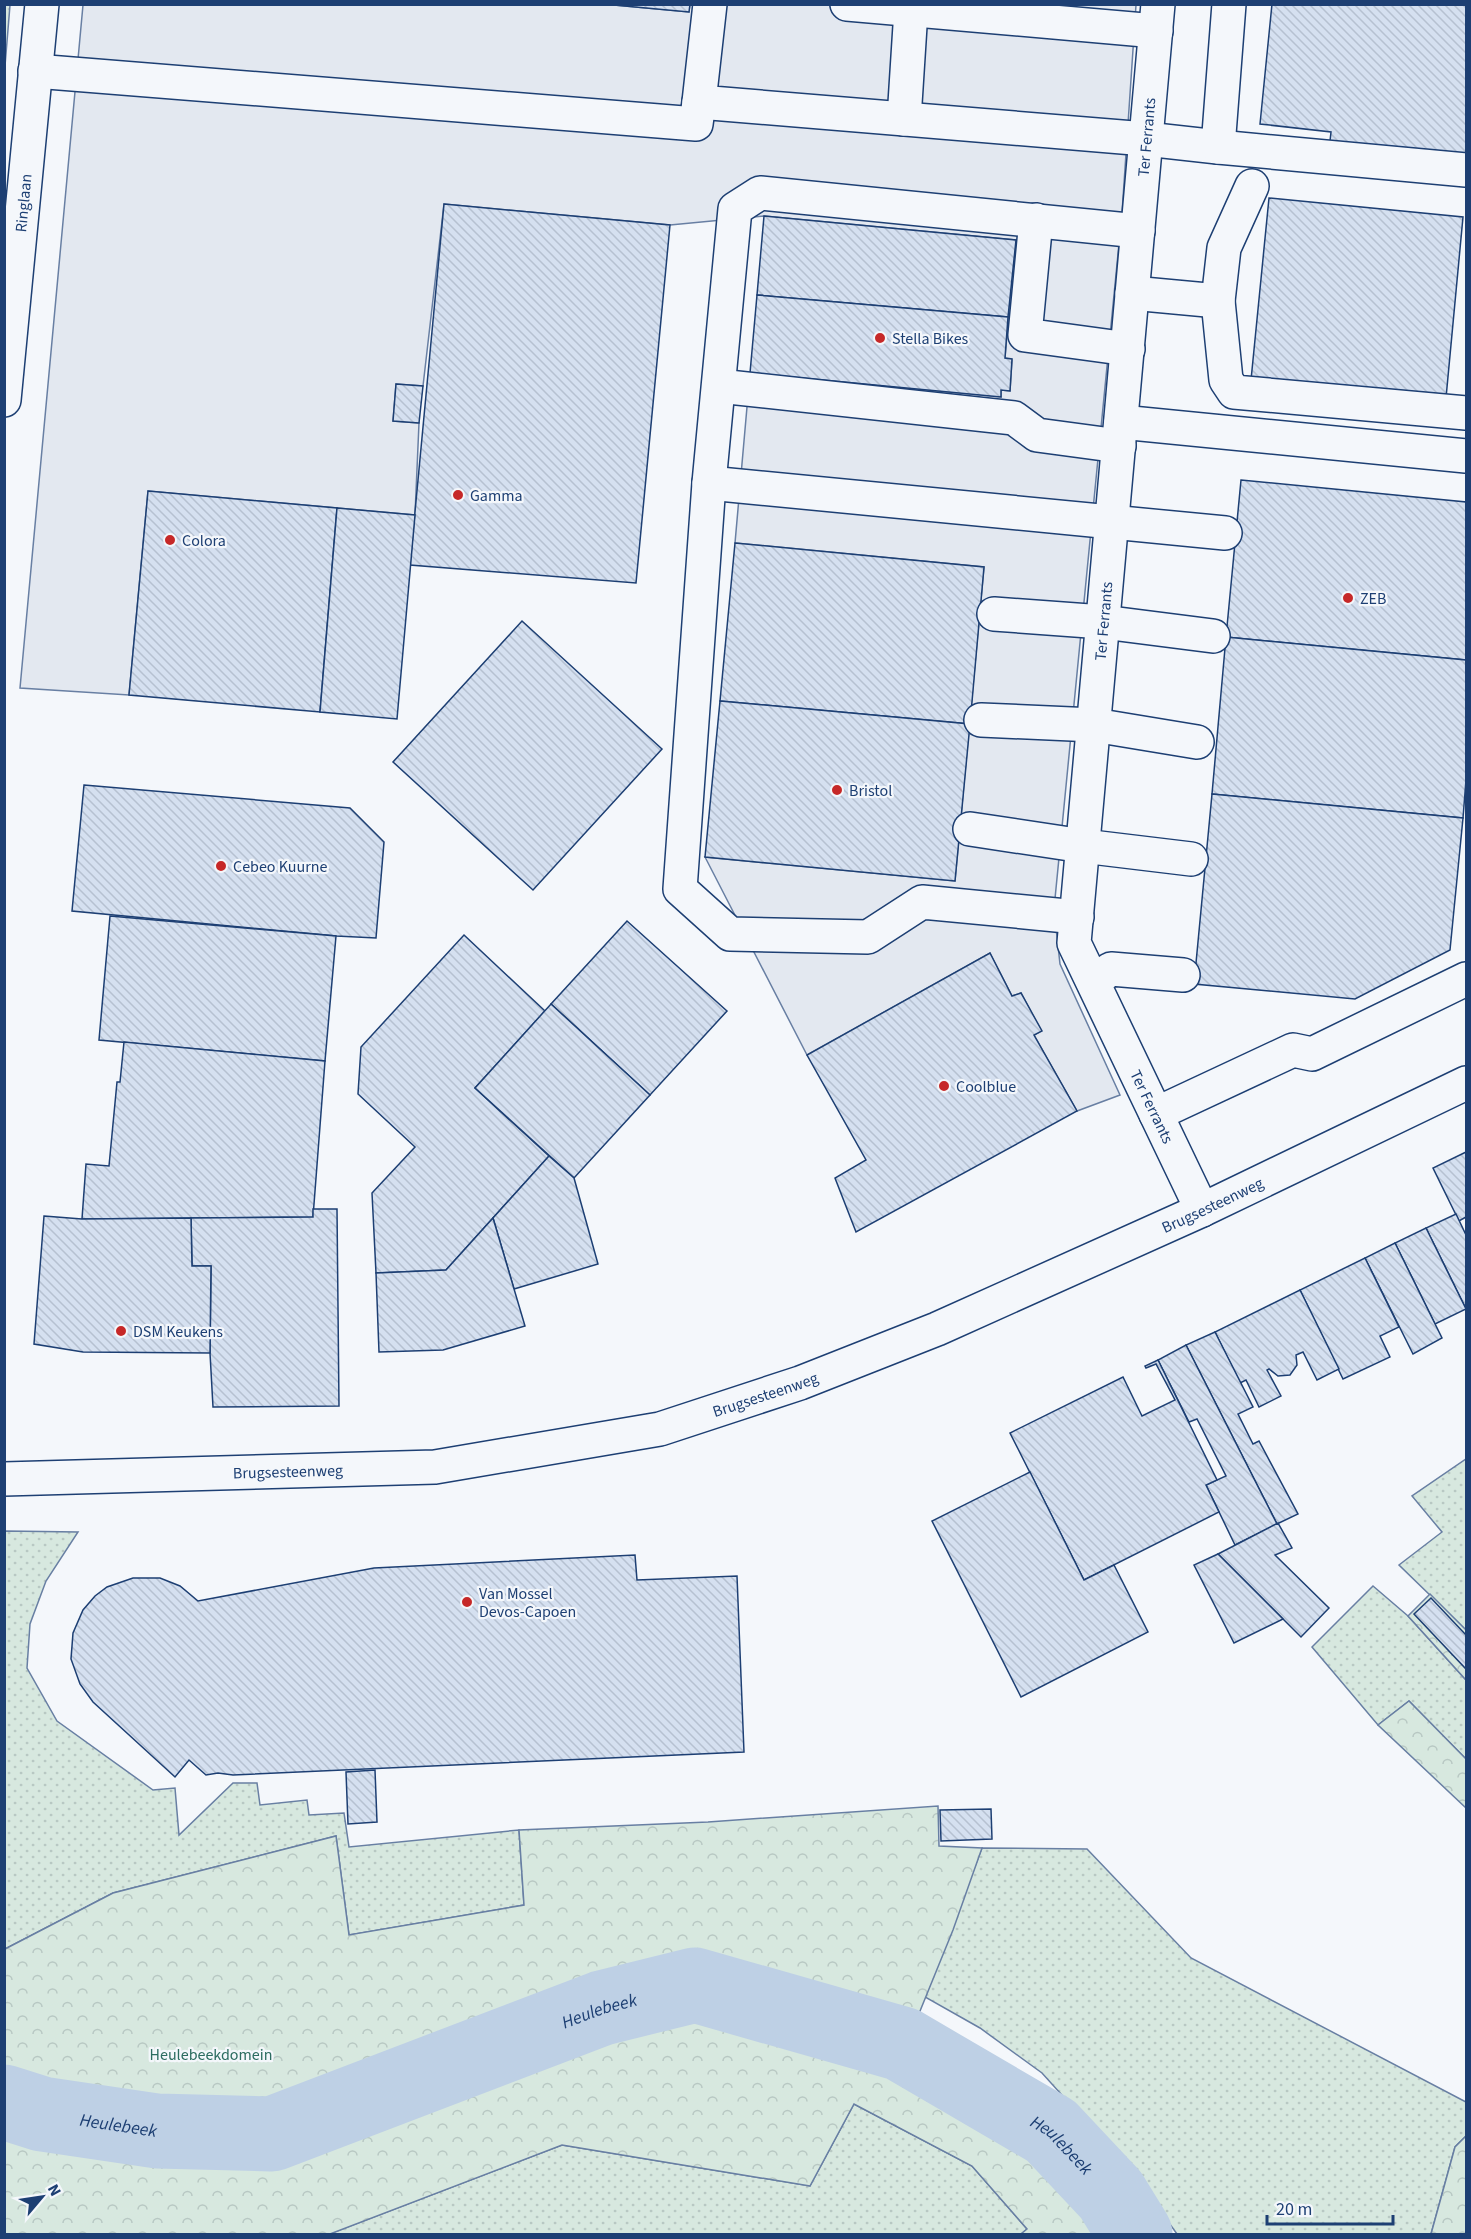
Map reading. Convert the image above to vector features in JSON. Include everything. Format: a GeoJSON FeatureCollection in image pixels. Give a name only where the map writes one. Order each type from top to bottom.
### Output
{"type":"FeatureCollection","features":[{"type":"Feature","properties":{"kind":"main road","name":"Ringlaan"},"geometry":{"type":"LineString","coordinates":[[4,400],[42,4]]}},
{"type":"Feature","properties":{"kind":"main road"},"geometry":{"type":"LineString","coordinates":[[35,71],[696,124],[710,4]]}},
{"type":"Feature","properties":{"kind":"main road"},"geometry":{"type":"LineString","coordinates":[[847,4],[911,10],[1157,18]]}},
{"type":"Feature","properties":{"kind":"main road"},"geometry":{"type":"LineString","coordinates":[[1218,147],[1229,4]]}},
{"type":"Feature","properties":{"kind":"main road"},"geometry":{"type":"LineString","coordinates":[[904,119],[911,10]]}},
{"type":"Feature","properties":{"kind":"main road","name":"Ter Ferrants"},"geometry":{"type":"LineString","coordinates":[[1157,18],[1074,943],[1202,1210]]}},
{"type":"Feature","properties":{"kind":"main road"},"geometry":{"type":"LineString","coordinates":[[699,102],[1146,139],[1467,170]]}},
{"type":"Feature","properties":{"kind":"main road"},"geometry":{"type":"LineString","coordinates":[[1252,186],[1224,248],[1218,301],[1226,380],[1234,392],[1467,413]]}},
{"type":"Feature","properties":{"kind":"main road"},"geometry":{"type":"LineString","coordinates":[[1077,917],[922,902],[868,937],[730,934],[680,889],[709,483],[735,209],[760,193],[1138,231]]}},
{"type":"Feature","properties":{"kind":"main road"},"geometry":{"type":"LineString","coordinates":[[1036,220],[1025,335],[1128,349]]}},
{"type":"Feature","properties":{"kind":"main road"},"geometry":{"type":"LineString","coordinates":[[1132,293],[1218,301]]}},
{"type":"Feature","properties":{"kind":"main road"},"geometry":{"type":"LineString","coordinates":[[719,386],[1014,418],[1037,435],[1120,434],[1467,456]]}},
{"type":"Feature","properties":{"kind":"main road"},"geometry":{"type":"LineString","coordinates":[[709,483],[1225,533]]}},
{"type":"Feature","properties":{"kind":"main road"},"geometry":{"type":"LineString","coordinates":[[994,614],[1103,622],[1213,636]]}},
{"type":"Feature","properties":{"kind":"main road"},"geometry":{"type":"LineString","coordinates":[[981,720],[1094,725],[1197,742]]}},
{"type":"Feature","properties":{"kind":"main road"},"geometry":{"type":"LineString","coordinates":[[970,829],[1191,859]]}},
{"type":"Feature","properties":{"kind":"main road"},"geometry":{"type":"LineString","coordinates":[[1093,981],[1111,969],[1183,975]]}},
{"type":"Feature","properties":{"kind":"main road"},"geometry":{"type":"LineString","coordinates":[[1156,1114],[1293,1050],[1312,1054],[1467,979]]}},
{"type":"Feature","properties":{"kind":"main road","name":"Brugsesteenweg"},"geometry":{"type":"LineString","coordinates":[[4,1479],[435,1467],[660,1429],[800,1383],[937,1329],[1202,1210],[1467,1083]]}},
{"type":"Feature","properties":{"kind":"green space"},"geometry":{"type":"Polygon","coordinates":[[[4,5],[10,5],[5,66],[4,5]]]}},
{"type":"Feature","properties":{"kind":"green space"},"geometry":{"type":"Polygon","coordinates":[[[1466,1459],[1466,1630],[1399,1565],[1442,1532],[1412,1496],[1466,1459]]]}},
{"type":"Feature","properties":{"kind":"green space"},"geometry":{"type":"Polygon","coordinates":[[[5,1531],[78,1532],[46,1581],[30,1624],[27,1668],[57,1721],[153,1790],[175,1788],[179,1835],[233,1783],[257,1783],[260,1805],[307,1800],[309,1815],[344,1813],[349,1847],[519,1830],[524,1905],[349,1935],[336,1836],[113,1893],[5,1949],[5,1531]]]}},
{"type":"Feature","properties":{"kind":"green space"},"geometry":{"type":"Polygon","coordinates":[[[1373,1586],[1408,1616],[1466,1680],[1466,1759],[1409,1701],[1378,1725],[1312,1647],[1373,1586]]]}},
{"type":"Feature","properties":{"kind":"green space"},"geometry":{"type":"Polygon","coordinates":[[[1430,1594],[1466,1630],[1466,1680],[1408,1616],[1430,1594]]]}},
{"type":"Feature","properties":{"kind":"green space"},"geometry":{"type":"Polygon","coordinates":[[[1409,1701],[1466,1759],[1466,1808],[1378,1725],[1409,1701]]]}},
{"type":"Feature","properties":{"kind":"green space","name":"Heulebeekdomein"},"geometry":{"type":"Polygon","coordinates":[[[938,1806],[939,1846],[982,1848],[953,1930],[907,2043],[1033,2134],[1078,2171],[1104,2234],[1021,2234],[1027,2229],[972,2166],[854,2104],[810,2186],[562,2145],[330,2234],[5,2234],[5,1949],[113,1893],[336,1836],[349,1935],[524,1905],[519,1830],[708,1822],[938,1806]]]}},
{"type":"Feature","properties":{"kind":"green space"},"geometry":{"type":"Polygon","coordinates":[[[982,1848],[1087,1849],[1191,1958],[1466,2102],[1466,2136],[1455,2147],[1431,2234],[1177,2234],[1135,2176],[1042,2073],[980,2028],[925,1997],[982,1848]]]}},
{"type":"Feature","properties":{"kind":"green space"},"geometry":{"type":"Polygon","coordinates":[[[854,2104],[972,2166],[1027,2229],[1021,2234],[329,2234],[562,2145],[810,2186],[854,2104]]]}},
{"type":"Feature","properties":{"kind":"green space"},"geometry":{"type":"Polygon","coordinates":[[[1466,2136],[1466,2234],[1431,2234],[1455,2147],[1466,2136]]]}},
{"type":"Feature","properties":{"kind":"shaded area"},"geometry":{"type":"Polygon","coordinates":[[[603,4],[689,12],[690,4],[1136,5],[1122,213],[1054,909],[1060,964],[1120,1095],[1077,1111],[1034,1035],[1041,1031],[1021,993],[1012,996],[990,953],[807,1055],[705,857],[955,881],[984,567],[735,543],[750,373],[1001,397],[1001,390],[1010,391],[1012,360],[1005,358],[1015,240],[764,216],[670,225],[444,204],[423,386],[396,384],[393,421],[419,423],[415,515],[148,491],[129,695],[20,688],[83,5],[603,4]]]}},
{"type":"Feature","properties":{"kind":"building"},"geometry":{"type":"Polygon","coordinates":[[[603,4],[690,4],[689,12],[603,4]]]}},
{"type":"Feature","properties":{"kind":"building"},"geometry":{"type":"Polygon","coordinates":[[[1272,4],[1466,4],[1466,154],[1330,141],[1331,132],[1260,124],[1272,4]]]}},
{"type":"Feature","properties":{"kind":"building"},"geometry":{"type":"Polygon","coordinates":[[[1269,198],[1463,217],[1446,398],[1251,380],[1269,198]]]}},
{"type":"Feature","properties":{"kind":"building"},"geometry":{"type":"Polygon","coordinates":[[[444,204],[670,225],[636,583],[410,565],[444,204]]]}},
{"type":"Feature","properties":{"kind":"building"},"geometry":{"type":"Polygon","coordinates":[[[764,216],[1016,240],[1008,317],[757,295],[764,216]]]}},
{"type":"Feature","properties":{"kind":"building","name":"Stella Bikes"},"geometry":{"type":"Polygon","coordinates":[[[757,295],[1008,317],[1005,358],[1012,359],[1010,391],[1001,390],[1001,397],[750,373],[757,295]]]}},
{"type":"Feature","properties":{"kind":"building"},"geometry":{"type":"Polygon","coordinates":[[[396,384],[423,386],[419,423],[393,421],[396,384]]]}},
{"type":"Feature","properties":{"kind":"building","name":"ZEB"},"geometry":{"type":"Polygon","coordinates":[[[1241,480],[1466,502],[1466,660],[1226,637],[1241,480]]]}},
{"type":"Feature","properties":{"kind":"building"},"geometry":{"type":"Polygon","coordinates":[[[148,491],[337,508],[320,712],[129,695],[148,491]]]}},
{"type":"Feature","properties":{"kind":"building"},"geometry":{"type":"Polygon","coordinates":[[[337,508],[415,515],[397,719],[320,712],[337,508]]]}},
{"type":"Feature","properties":{"kind":"building"},"geometry":{"type":"Polygon","coordinates":[[[735,543],[984,567],[970,724],[720,701],[735,543]]]}},
{"type":"Feature","properties":{"kind":"building"},"geometry":{"type":"Polygon","coordinates":[[[522,621],[662,749],[533,890],[393,762],[522,621]]]}},
{"type":"Feature","properties":{"kind":"building"},"geometry":{"type":"Polygon","coordinates":[[[1226,637],[1466,660],[1466,780],[1463,818],[1212,794],[1226,637]]]}},
{"type":"Feature","properties":{"kind":"building","name":"Bristol"},"geometry":{"type":"Polygon","coordinates":[[[720,701],[970,724],[955,881],[705,857],[720,701]]]}},
{"type":"Feature","properties":{"kind":"building"},"geometry":{"type":"Polygon","coordinates":[[[84,785],[350,808],[384,842],[376,938],[72,911],[84,785]]]}},
{"type":"Feature","properties":{"kind":"building"},"geometry":{"type":"Polygon","coordinates":[[[1212,794],[1463,818],[1450,950],[1355,999],[1194,984],[1212,794]]]}},
{"type":"Feature","properties":{"kind":"building"},"geometry":{"type":"Polygon","coordinates":[[[110,916],[336,936],[325,1061],[99,1040],[110,916]]]}},
{"type":"Feature","properties":{"kind":"building"},"geometry":{"type":"Polygon","coordinates":[[[627,921],[727,1011],[650,1095],[551,1004],[627,921]]]}},
{"type":"Feature","properties":{"kind":"building"},"geometry":{"type":"Polygon","coordinates":[[[464,935],[545,1011],[475,1088],[549,1156],[446,1270],[376,1273],[372,1193],[415,1147],[358,1094],[361,1047],[464,935]]]}},
{"type":"Feature","properties":{"kind":"building","name":"Coolblue"},"geometry":{"type":"Polygon","coordinates":[[[990,953],[1012,996],[1021,993],[1042,1031],[1034,1035],[1077,1111],[856,1232],[835,1178],[866,1160],[807,1055],[990,953]]]}},
{"type":"Feature","properties":{"kind":"building"},"geometry":{"type":"Polygon","coordinates":[[[551,1004],[650,1095],[574,1178],[475,1088],[551,1004]]]}},
{"type":"Feature","properties":{"kind":"building"},"geometry":{"type":"Polygon","coordinates":[[[124,1042],[325,1061],[313,1217],[82,1219],[86,1164],[109,1166],[117,1082],[120,1082],[124,1042]]]}},
{"type":"Feature","properties":{"kind":"building"},"geometry":{"type":"Polygon","coordinates":[[[1466,1152],[1466,1217],[1459,1221],[1433,1168],[1466,1152]]]}},
{"type":"Feature","properties":{"kind":"building"},"geometry":{"type":"Polygon","coordinates":[[[549,1156],[574,1178],[598,1264],[514,1289],[493,1218],[549,1156]]]}},
{"type":"Feature","properties":{"kind":"building"},"geometry":{"type":"Polygon","coordinates":[[[313,1209],[337,1209],[339,1406],[213,1407],[210,1353],[211,1266],[192,1266],[191,1218],[313,1217],[313,1209]]]}},
{"type":"Feature","properties":{"kind":"building"},"geometry":{"type":"Polygon","coordinates":[[[1456,1214],[1466,1235],[1466,1309],[1426,1228],[1456,1214]]]}},
{"type":"Feature","properties":{"kind":"building"},"geometry":{"type":"Polygon","coordinates":[[[44,1216],[82,1219],[191,1218],[192,1266],[211,1266],[210,1353],[83,1352],[34,1344],[44,1216]]]}},
{"type":"Feature","properties":{"kind":"building"},"geometry":{"type":"Polygon","coordinates":[[[493,1218],[525,1326],[443,1350],[379,1352],[376,1273],[446,1270],[493,1218]]]}},
{"type":"Feature","properties":{"kind":"building"},"geometry":{"type":"Polygon","coordinates":[[[1426,1228],[1466,1309],[1435,1324],[1395,1243],[1426,1228]]]}},
{"type":"Feature","properties":{"kind":"building"},"geometry":{"type":"Polygon","coordinates":[[[1395,1243],[1442,1338],[1413,1354],[1365,1258],[1395,1243]]]}},
{"type":"Feature","properties":{"kind":"building"},"geometry":{"type":"Polygon","coordinates":[[[1365,1258],[1399,1327],[1380,1336],[1390,1357],[1343,1379],[1300,1290],[1365,1258]]]}},
{"type":"Feature","properties":{"kind":"building"},"geometry":{"type":"Polygon","coordinates":[[[1300,1290],[1339,1369],[1317,1380],[1303,1352],[1296,1355],[1297,1365],[1290,1375],[1278,1376],[1269,1369],[1267,1370],[1281,1396],[1259,1407],[1246,1380],[1240,1383],[1215,1332],[1300,1290]]]}},
{"type":"Feature","properties":{"kind":"building"},"geometry":{"type":"Polygon","coordinates":[[[1215,1332],[1253,1407],[1238,1414],[1253,1444],[1259,1441],[1298,1514],[1277,1524],[1186,1345],[1215,1332]]]}},
{"type":"Feature","properties":{"kind":"building"},"geometry":{"type":"Polygon","coordinates":[[[1186,1345],[1277,1524],[1235,1545],[1206,1485],[1226,1476],[1197,1419],[1189,1422],[1158,1360],[1186,1345]]]}},
{"type":"Feature","properties":{"kind":"building"},"geometry":{"type":"Polygon","coordinates":[[[1158,1360],[1217,1480],[1206,1485],[1219,1512],[1084,1580],[1010,1433],[1123,1377],[1142,1416],[1175,1400],[1156,1364],[1146,1368],[1145,1366],[1158,1360]]]}},
{"type":"Feature","properties":{"kind":"building"},"geometry":{"type":"Polygon","coordinates":[[[1030,1472],[1084,1580],[1114,1565],[1148,1632],[1021,1697],[932,1521],[1030,1472]]]}},
{"type":"Feature","properties":{"kind":"building"},"geometry":{"type":"Polygon","coordinates":[[[1278,1523],[1292,1548],[1275,1555],[1329,1608],[1301,1637],[1218,1554],[1278,1523]]]}},
{"type":"Feature","properties":{"kind":"building"},"geometry":{"type":"Polygon","coordinates":[[[1218,1554],[1283,1619],[1234,1643],[1194,1565],[1218,1554]]]}},
{"type":"Feature","properties":{"kind":"building"},"geometry":{"type":"Polygon","coordinates":[[[635,1555],[637,1580],[737,1576],[744,1752],[233,1775],[218,1773],[206,1775],[189,1760],[175,1777],[93,1702],[80,1684],[71,1659],[73,1633],[83,1610],[95,1596],[107,1587],[133,1578],[160,1578],[180,1586],[198,1601],[374,1568],[635,1555]]]}},
{"type":"Feature","properties":{"kind":"building"},"geometry":{"type":"Polygon","coordinates":[[[1431,1598],[1466,1635],[1466,1669],[1414,1614],[1431,1598]]]}},
{"type":"Feature","properties":{"kind":"building"},"geometry":{"type":"Polygon","coordinates":[[[375,1770],[377,1822],[348,1824],[346,1772],[375,1770]]]}},
{"type":"Feature","properties":{"kind":"building"},"geometry":{"type":"Polygon","coordinates":[[[991,1809],[992,1839],[941,1841],[940,1810],[991,1809]]]}},
{"type":"Feature","properties":{"kind":"waterway","name":"Heulebeek"},"geometry":{"type":"LineString","coordinates":[[4,2102],[42,2114],[157,2131],[272,2134],[602,2008],[695,1985],[902,2044],[1051,2131],[1111,2195],[1135,2234]]}},
{"type":"Feature","properties":{"kind":"place","name":"Stella Bikes"},"geometry":{"type":"Point","coordinates":[880,338]}},
{"type":"Feature","properties":{"kind":"place","name":"Gamma"},"geometry":{"type":"Point","coordinates":[458,495]}},
{"type":"Feature","properties":{"kind":"place","name":"Colora"},"geometry":{"type":"Point","coordinates":[170,540]}},
{"type":"Feature","properties":{"kind":"place","name":"ZEB"},"geometry":{"type":"Point","coordinates":[1348,598]}},
{"type":"Feature","properties":{"kind":"place","name":"Bristol"},"geometry":{"type":"Point","coordinates":[837,790]}},
{"type":"Feature","properties":{"kind":"place","name":"Cebeo Kuurne"},"geometry":{"type":"Point","coordinates":[221,866]}},
{"type":"Feature","properties":{"kind":"place","name":"Coolblue"},"geometry":{"type":"Point","coordinates":[944,1086]}},
{"type":"Feature","properties":{"kind":"place","name":"DSM Keukens"},"geometry":{"type":"Point","coordinates":[121,1331]}},
{"type":"Feature","properties":{"kind":"place","name":"Van Mossel Devos-Capoen"},"geometry":{"type":"Point","coordinates":[467,1602]}}]}
